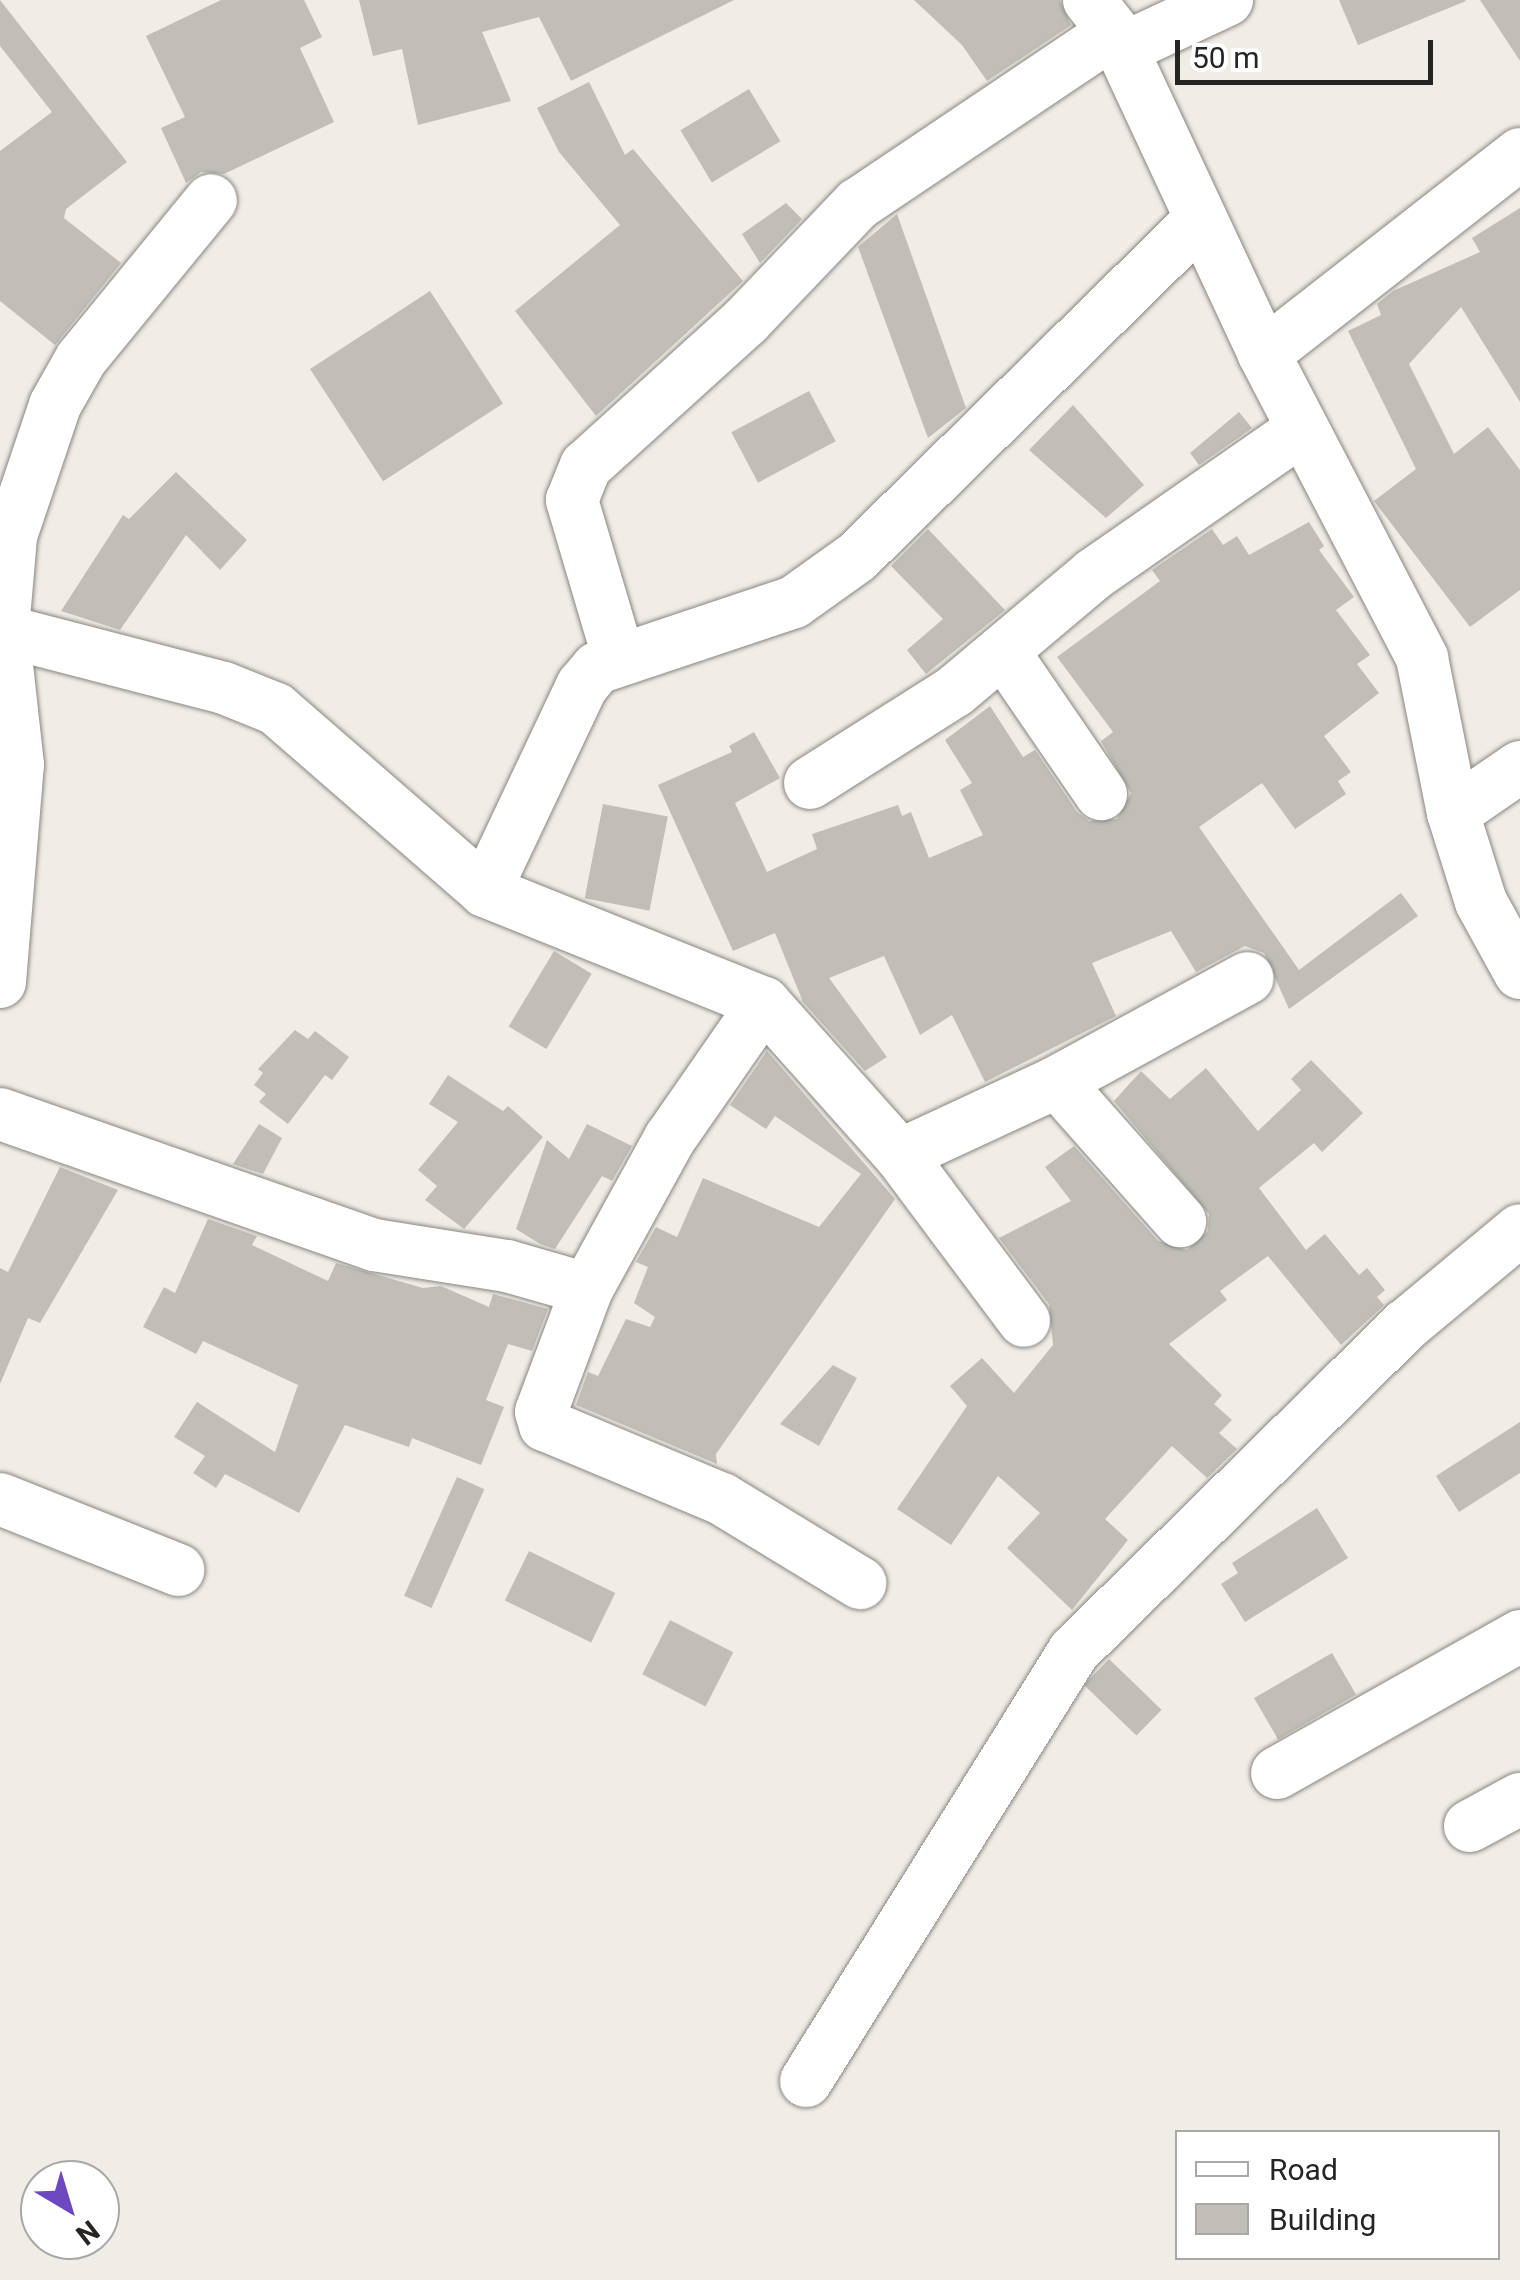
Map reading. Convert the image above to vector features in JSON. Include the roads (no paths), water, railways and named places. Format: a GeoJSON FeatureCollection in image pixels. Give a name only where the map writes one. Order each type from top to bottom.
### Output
{"type":"FeatureCollection","features":[{"type":"Feature","properties":{"kind":"street"},"geometry":{"type":"LineString","coordinates":[[620,659],[572,500],[586,466],[746,321],[858,204],[1108,27],[1228,0]]}},
{"type":"Feature","properties":{"kind":"street"},"geometry":{"type":"LineString","coordinates":[[1108,27],[1264,354],[1422,658],[1453,813],[1481,902],[1520,973]]}},
{"type":"Feature","properties":{"kind":"street"},"geometry":{"type":"LineString","coordinates":[[1264,354],[1520,154]]}},
{"type":"Feature","properties":{"kind":"street"},"geometry":{"type":"LineString","coordinates":[[0,982],[18,765],[1,630],[6,532],[55,405],[81,359],[211,200]]}},
{"type":"Feature","properties":{"kind":"street"},"geometry":{"type":"LineString","coordinates":[[484,891],[582,686],[597,668],[794,602],[857,557],[1202,218]]}},
{"type":"Feature","properties":{"kind":"street"},"geometry":{"type":"LineString","coordinates":[[810,782],[1006,654],[1094,574],[1302,429]]}},
{"type":"Feature","properties":{"kind":"street"},"geometry":{"type":"LineString","coordinates":[[1,630],[224,688],[276,709],[484,891],[764,1003],[900,1155],[1024,1321]]}},
{"type":"Feature","properties":{"kind":"street"},"geometry":{"type":"LineString","coordinates":[[1006,654],[1101,794]]}},
{"type":"Feature","properties":{"kind":"street"},"geometry":{"type":"LineString","coordinates":[[1453,813],[1520,768]]}},
{"type":"Feature","properties":{"kind":"street"},"geometry":{"type":"LineString","coordinates":[[900,1155],[1056,1082],[1248,978]]}},
{"type":"Feature","properties":{"kind":"street"},"geometry":{"type":"LineString","coordinates":[[764,1003],[670,1138],[587,1289],[541,1412],[546,1425],[722,1499],[860,1583]]}},
{"type":"Feature","properties":{"kind":"street"},"geometry":{"type":"LineString","coordinates":[[1056,1082],[1180,1221]]}},
{"type":"Feature","properties":{"kind":"street"},"geometry":{"type":"LineString","coordinates":[[0,1114],[374,1245],[506,1266],[587,1289]]}},
{"type":"Feature","properties":{"kind":"street"},"geometry":{"type":"LineString","coordinates":[[806,2081],[1074,1651],[1406,1325],[1520,1230]]}},
{"type":"Feature","properties":{"kind":"street"},"geometry":{"type":"LineString","coordinates":[[0,1499],[178,1570]]}},
{"type":"Feature","properties":{"kind":"street"},"geometry":{"type":"LineString","coordinates":[[1277,1773],[1520,1636]]}},
{"type":"Feature","properties":{"kind":"street"},"geometry":{"type":"LineString","coordinates":[[1470,1826],[1520,1800]]}}]}
